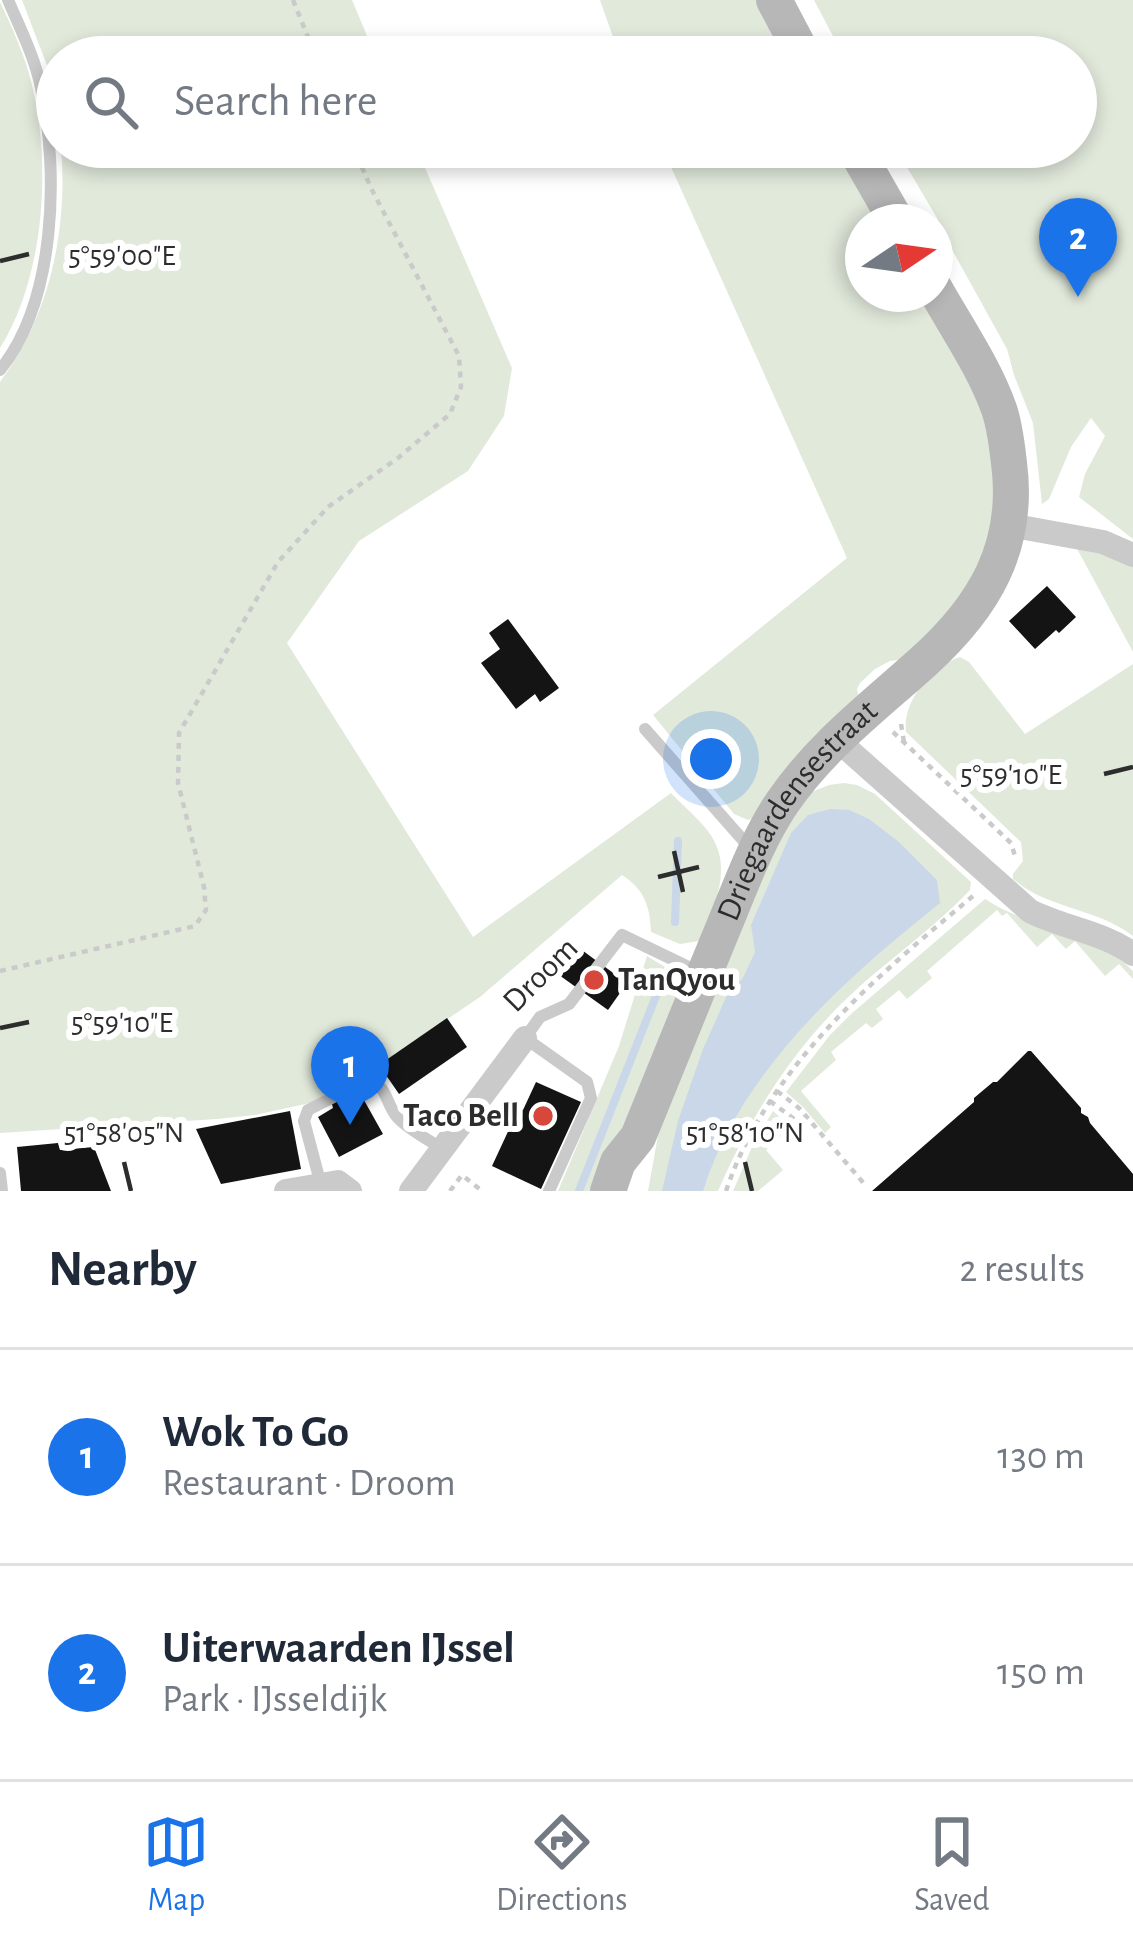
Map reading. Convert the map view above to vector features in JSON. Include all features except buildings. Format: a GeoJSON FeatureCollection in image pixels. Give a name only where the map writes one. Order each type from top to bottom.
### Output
{"type":"FeatureCollection","features":[{"type":"Feature","properties":{"kind":"street"},"geometry":{"type":"LineString","coordinates":[[774,0],[793,36]]}},
{"type":"Feature","properties":{"kind":"street"},"geometry":{"type":"LineString","coordinates":[[866,168],[887,204]]}},
{"type":"Feature","properties":{"kind":"street","name":"Driegaardensestraat"},"geometry":{"type":"LineString","coordinates":[[608,1191],[618,1162],[638,1137],[754,854],[778,808],[835,738],[955,632],[988,584],[1004,546],[1013,491],[1000,411],[948,312]]}},
{"type":"Feature","properties":{"kind":"street"},"geometry":{"type":"LineString","coordinates":[[1009,525],[1103,542],[1133,555]]}},
{"type":"Feature","properties":{"kind":"street"},"geometry":{"type":"LineString","coordinates":[[835,738],[1030,911],[1133,954]]}},
{"type":"Feature","properties":{"kind":"street","name":"Droom"},"geometry":{"type":"LineString","coordinates":[[411,1191],[525,1038]]}},
{"type":"Feature","properties":{"kind":"street","name":"Driegaardensestraat"},"geometry":{"type":"LineString","coordinates":[[633,1191],[638,1137]]}},
{"type":"Feature","properties":{"kind":"street"},"geometry":{"type":"LineString","coordinates":[[286,1191],[338,1182],[350,1191]]}},
{"type":"Feature","properties":{"kind":"lane"},"geometry":{"type":"LineString","coordinates":[[8,0],[36,74]]}},
{"type":"Feature","properties":{"kind":"lane"},"geometry":{"type":"LineString","coordinates":[[0,370],[26,328],[39,286],[51,168]]}},
{"type":"Feature","properties":{"kind":"lane"},"geometry":{"type":"LineString","coordinates":[[645,729],[754,854]]}},
{"type":"Feature","properties":{"kind":"lane","name":"Droom"},"geometry":{"type":"LineString","coordinates":[[525,1038],[540,1017],[568,1004],[622,935],[704,975]]}},
{"type":"Feature","properties":{"kind":"lane"},"geometry":{"type":"LineString","coordinates":[[525,1038],[591,1090],[549,1191]]}},
{"type":"Feature","properties":{"kind":"lane"},"geometry":{"type":"LineString","coordinates":[[321,1185],[305,1114],[370,1080],[377,1083],[400,1120],[442,1149]]}},
{"type":"Feature","properties":{"kind":"lane"},"geometry":{"type":"LineString","coordinates":[[0,1173],[2,1191]]}},
{"type":"Feature","properties":{"kind":"path"},"geometry":{"type":"LineString","coordinates":[[292,0],[307,36]]}},
{"type":"Feature","properties":{"kind":"path"},"geometry":{"type":"LineString","coordinates":[[0,971],[195,926],[206,910],[178,783],[179,733],[278,562],[328,507],[450,414],[461,387],[459,356],[363,168]]}},
{"type":"Feature","properties":{"kind":"path","name":"Driegaardensestraat"},"geometry":{"type":"LineString","coordinates":[[904,742],[1011,843],[1015,856],[993,880]]}},
{"type":"Feature","properties":{"kind":"path"},"geometry":{"type":"LineString","coordinates":[[726,1191],[770,1101],[808,1049],[864,992],[993,880]]}},
{"type":"Feature","properties":{"kind":"path"},"geometry":{"type":"LineString","coordinates":[[777,1091],[799,1108],[867,1187]]}},
{"type":"Feature","properties":{"kind":"path"},"geometry":{"type":"LineString","coordinates":[[770,1101],[803,1132]]}},
{"type":"Feature","properties":{"kind":"path"},"geometry":{"type":"LineString","coordinates":[[450,1191],[462,1175],[482,1191]]}},
{"type":"Feature","properties":{"kind":"shaded area"},"geometry":{"type":"Polygon","coordinates":[[[22,0],[352,0],[367,36],[36,36],[22,0]]]}},
{"type":"Feature","properties":{"kind":"shaded area"},"geometry":{"type":"Polygon","coordinates":[[[600,0],[757,0],[775,36],[613,36],[600,0]]]}},
{"type":"Feature","properties":{"kind":"shaded area"},"geometry":{"type":"Polygon","coordinates":[[[814,0],[1133,0],[1133,539],[1079,497],[1105,436],[1091,418],[1071,447],[1049,499],[1042,504],[1033,423],[1007,349],[953,251],[953,204],[929,204],[907,168],[1097,168],[1097,36],[833,36],[814,0]]]}},
{"type":"Feature","properties":{"kind":"shaded area"},"geometry":{"type":"Polygon","coordinates":[[[0,2],[31,81],[36,104],[36,168],[42,168],[42,182],[27,287],[0,348],[0,2]]]}},
{"type":"Feature","properties":{"kind":"shaded area"},"geometry":{"type":"Polygon","coordinates":[[[62,168],[425,168],[512,368],[504,416],[468,471],[359,541],[287,643],[473,937],[671,793],[708,831],[721,863],[719,890],[699,941],[680,944],[651,932],[644,899],[622,875],[480,997],[378,1066],[310,1103],[217,1119],[0,1133],[0,382],[32,329],[43,300],[58,240],[62,168]]]}},
{"type":"Feature","properties":{"kind":"shaded area"},"geometry":{"type":"Polygon","coordinates":[[[671,168],[848,168],[869,204],[845,204],[845,312],[931,312],[988,421],[996,479],[990,539],[960,602],[905,659],[875,669],[860,683],[859,698],[756,817],[748,820],[734,814],[653,715],[847,558],[671,168]]]}},
{"type":"Feature","properties":{"kind":"shaded area"},"geometry":{"type":"Polygon","coordinates":[[[1075,545],[1133,564],[1133,652],[1075,545]]]}},
{"type":"Feature","properties":{"kind":"shaded area"},"geometry":{"type":"Polygon","coordinates":[[[960,657],[969,662],[1025,734],[1133,664],[1133,936],[1041,897],[1013,879],[1023,861],[1021,842],[906,732],[909,708],[921,686],[939,668],[960,657]]]}},
{"type":"Feature","properties":{"kind":"shaded area"},"geometry":{"type":"Polygon","coordinates":[[[844,783],[875,794],[971,882],[970,890],[814,1033],[761,1107],[718,1191],[648,1191],[659,1130],[776,838],[809,793],[844,783]]]}},
{"type":"Feature","properties":{"kind":"shaded area"},"geometry":{"type":"Polygon","coordinates":[[[985,899],[1100,948],[1133,971],[1133,979],[1119,964],[1105,976],[1075,941],[1066,949],[1052,934],[1037,947],[1007,913],[1002,916],[997,910],[927,971],[932,978],[907,999],[899,990],[876,1009],[883,1019],[872,1028],[866,1023],[831,1052],[836,1060],[801,1091],[831,1127],[825,1133],[786,1092],[851,1014],[985,899]]]}},
{"type":"Feature","properties":{"kind":"shaded area"},"geometry":{"type":"Polygon","coordinates":[[[647,956],[670,970],[680,991],[599,1191],[558,1191],[619,1046],[647,956]]]}},
{"type":"Feature","properties":{"kind":"shaded area"},"geometry":{"type":"Polygon","coordinates":[[[773,1111],[791,1127],[766,1150],[783,1170],[758,1191],[733,1191],[755,1140],[773,1111]]]}},
{"type":"Feature","properties":{"kind":"water"},"geometry":{"type":"Polygon","coordinates":[[[849,810],[869,819],[899,842],[937,880],[940,903],[868,963],[800,1030],[743,1106],[703,1191],[662,1191],[678,1121],[703,1049],[727,995],[743,978],[755,952],[751,925],[791,833],[808,815],[849,810]]]}},
{"type":"Feature","properties":{"kind":"waterway"},"geometry":{"type":"LineString","coordinates":[[675,922],[678,841]]}},
{"type":"Feature","properties":{"kind":"waterway"},"geometry":{"type":"LineString","coordinates":[[579,1191],[658,991]]}},
{"type":"Feature","properties":{"kind":"place","name":"Uiterwaarden IJssel"},"geometry":{"type":"Point","coordinates":[1078,297]}},
{"type":"Feature","properties":{"kind":"place","name":"TanQyou"},"geometry":{"type":"Point","coordinates":[594,980]}},
{"type":"Feature","properties":{"kind":"place","name":"Taco Bell"},"geometry":{"type":"Point","coordinates":[543,1116]}},
{"type":"Feature","properties":{"kind":"place","name":"Wok To Go"},"geometry":{"type":"Point","coordinates":[350,1125]}}]}
